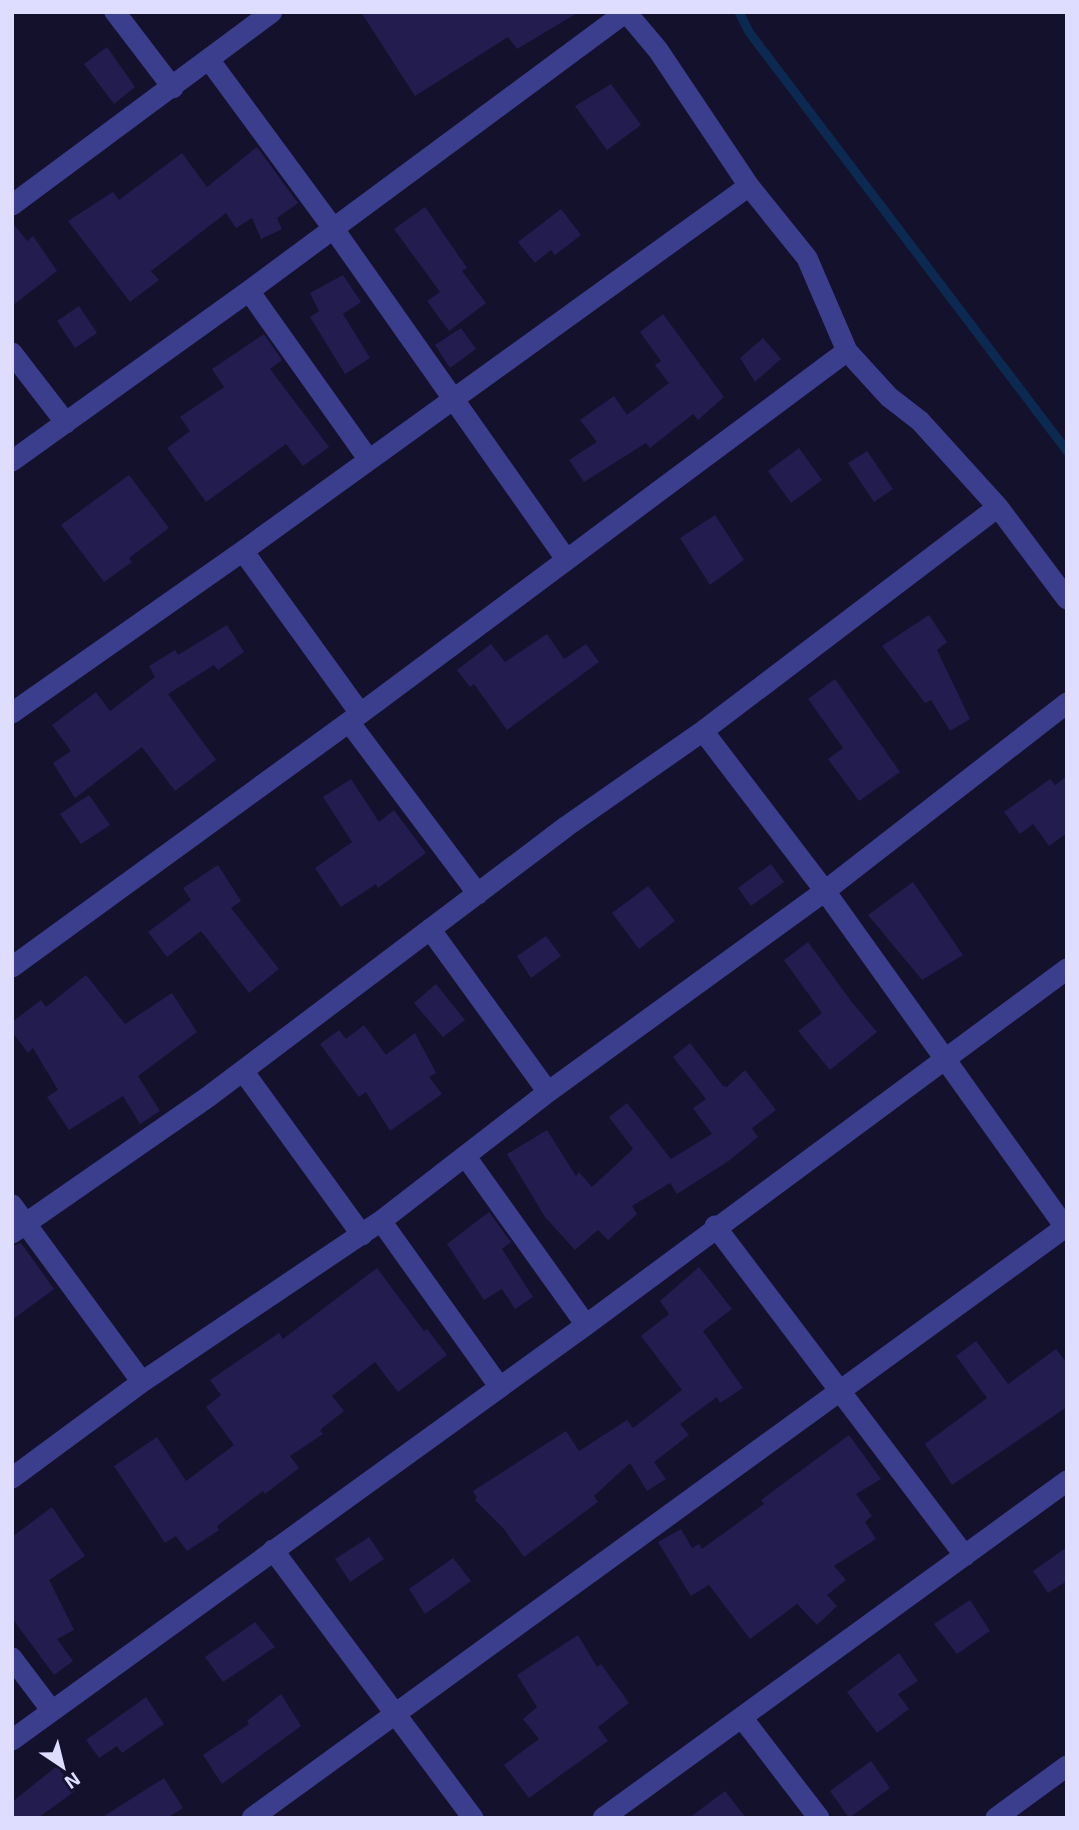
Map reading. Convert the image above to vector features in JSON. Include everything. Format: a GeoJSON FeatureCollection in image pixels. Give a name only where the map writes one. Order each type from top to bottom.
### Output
{"type":"FeatureCollection","features":[{"type":"Feature","properties":{"kind":"street"},"geometry":{"type":"LineString","coordinates":[[116,12],[173,88]]}},
{"type":"Feature","properties":{"kind":"street"},"geometry":{"type":"LineString","coordinates":[[12,205],[210,61],[272,12]]}},
{"type":"Feature","properties":{"kind":"street"},"geometry":{"type":"LineString","coordinates":[[12,461],[249,291],[626,12],[659,50],[749,186],[807,258],[847,351],[889,397],[920,421],[998,507],[1067,599]]}},
{"type":"Feature","properties":{"kind":"street"},"geometry":{"type":"LineString","coordinates":[[210,61],[333,228],[566,559]]}},
{"type":"Feature","properties":{"kind":"street"},"geometry":{"type":"LineString","coordinates":[[12,713],[243,551],[749,186]]}},
{"type":"Feature","properties":{"kind":"street"},"geometry":{"type":"LineString","coordinates":[[249,291],[369,460]]}},
{"type":"Feature","properties":{"kind":"street"},"geometry":{"type":"LineString","coordinates":[[12,967],[355,718],[847,351]]}},
{"type":"Feature","properties":{"kind":"street"},"geometry":{"type":"LineString","coordinates":[[12,353],[66,423]]}},
{"type":"Feature","properties":{"kind":"street"},"geometry":{"type":"LineString","coordinates":[[19,1228],[243,1071],[430,929],[703,731],[998,507]]}},
{"type":"Feature","properties":{"kind":"street"},"geometry":{"type":"LineString","coordinates":[[243,551],[478,894]]}},
{"type":"Feature","properties":{"kind":"street"},"geometry":{"type":"LineString","coordinates":[[12,1478],[142,1382],[362,1235],[548,1092],[825,891],[1067,703]]}},
{"type":"Feature","properties":{"kind":"street"},"geometry":{"type":"LineString","coordinates":[[252,1818],[1066,1227],[825,891],[703,731]]}},
{"type":"Feature","properties":{"kind":"street"},"geometry":{"type":"LineString","coordinates":[[430,929],[548,1092]]}},
{"type":"Feature","properties":{"kind":"street"},"geometry":{"type":"LineString","coordinates":[[12,1740],[586,1325],[715,1226],[1067,969]]}},
{"type":"Feature","properties":{"kind":"street"},"geometry":{"type":"LineString","coordinates":[[243,1071],[362,1235]]}},
{"type":"Feature","properties":{"kind":"street"},"geometry":{"type":"LineString","coordinates":[[466,1157],[586,1325]]}},
{"type":"Feature","properties":{"kind":"street"},"geometry":{"type":"LineString","coordinates":[[12,1205],[19,1228],[142,1382]]}},
{"type":"Feature","properties":{"kind":"street"},"geometry":{"type":"LineString","coordinates":[[381,1221],[499,1386]]}},
{"type":"Feature","properties":{"kind":"street"},"geometry":{"type":"LineString","coordinates":[[715,1226],[965,1556]]}},
{"type":"Feature","properties":{"kind":"street"},"geometry":{"type":"LineString","coordinates":[[603,1818],[743,1719],[1067,1481]]}},
{"type":"Feature","properties":{"kind":"street"},"geometry":{"type":"LineString","coordinates":[[273,1550],[473,1818]]}},
{"type":"Feature","properties":{"kind":"street"},"geometry":{"type":"LineString","coordinates":[[12,1658],[52,1711]]}},
{"type":"Feature","properties":{"kind":"street"},"geometry":{"type":"LineString","coordinates":[[743,1719],[819,1818]]}},
{"type":"Feature","properties":{"kind":"street"},"geometry":{"type":"LineString","coordinates":[[996,1818],[1067,1766]]}},
{"type":"Feature","properties":{"kind":"building"},"geometry":{"type":"Polygon","coordinates":[[[361,12],[579,12],[517,49],[508,37],[415,96],[361,12]]]}},
{"type":"Feature","properties":{"kind":"building"},"geometry":{"type":"Polygon","coordinates":[[[107,47],[135,87],[114,104],[84,64],[107,47]]]}},
{"type":"Feature","properties":{"kind":"building"},"geometry":{"type":"Polygon","coordinates":[[[611,84],[641,125],[607,150],[575,106],[611,84]]]}},
{"type":"Feature","properties":{"kind":"building"},"geometry":{"type":"Polygon","coordinates":[[[257,147],[298,203],[277,218],[282,229],[261,239],[252,218],[236,228],[226,213],[151,271],[159,280],[130,302],[68,221],[113,192],[119,200],[182,153],[207,187],[257,147]]]}},
{"type":"Feature","properties":{"kind":"building"},"geometry":{"type":"Polygon","coordinates":[[[425,207],[467,268],[462,271],[486,303],[449,331],[427,301],[440,292],[394,229],[425,207]]]}},
{"type":"Feature","properties":{"kind":"building"},"geometry":{"type":"Polygon","coordinates":[[[561,209],[581,235],[555,255],[551,250],[535,263],[518,242],[561,209]]]}},
{"type":"Feature","properties":{"kind":"building"},"geometry":{"type":"Polygon","coordinates":[[[12,222],[27,241],[33,236],[57,271],[12,306],[12,222]]]}},
{"type":"Feature","properties":{"kind":"building"},"geometry":{"type":"Polygon","coordinates":[[[343,275],[361,302],[343,314],[370,358],[345,374],[310,317],[319,311],[310,293],[343,275]]]}},
{"type":"Feature","properties":{"kind":"building"},"geometry":{"type":"Polygon","coordinates":[[[79,306],[97,333],[75,348],[57,321],[79,306]]]}},
{"type":"Feature","properties":{"kind":"building"},"geometry":{"type":"Polygon","coordinates":[[[663,314],[724,397],[698,420],[693,414],[650,448],[646,443],[584,482],[569,460],[597,442],[580,420],[614,396],[627,415],[669,383],[655,365],[661,361],[640,332],[663,314]]]}},
{"type":"Feature","properties":{"kind":"building"},"geometry":{"type":"Polygon","coordinates":[[[461,328],[476,349],[450,368],[435,345],[461,328]]]}},
{"type":"Feature","properties":{"kind":"building"},"geometry":{"type":"Polygon","coordinates":[[[264,334],[282,360],[270,369],[329,447],[303,466],[286,444],[206,502],[167,448],[190,431],[180,417],[224,387],[212,369],[264,334]]]}},
{"type":"Feature","properties":{"kind":"building"},"geometry":{"type":"Polygon","coordinates":[[[763,338],[781,359],[755,382],[740,358],[763,338]]]}},
{"type":"Feature","properties":{"kind":"building"},"geometry":{"type":"Polygon","coordinates":[[[799,448],[822,480],[791,503],[768,471],[799,448]]]}},
{"type":"Feature","properties":{"kind":"building"},"geometry":{"type":"Polygon","coordinates":[[[867,451],[893,489],[874,502],[848,463],[867,451]]]}},
{"type":"Feature","properties":{"kind":"building"},"geometry":{"type":"Polygon","coordinates":[[[129,475],[169,528],[129,558],[132,562],[104,582],[61,525],[129,475]]]}},
{"type":"Feature","properties":{"kind":"building"},"geometry":{"type":"Polygon","coordinates":[[[715,515],[744,560],[710,585],[680,538],[715,515]]]}},
{"type":"Feature","properties":{"kind":"building"},"geometry":{"type":"Polygon","coordinates":[[[929,615],[947,642],[937,650],[970,719],[950,731],[931,700],[925,703],[882,646],[929,615]]]}},
{"type":"Feature","properties":{"kind":"building"},"geometry":{"type":"Polygon","coordinates":[[[227,625],[244,652],[218,670],[214,665],[168,694],[216,760],[175,791],[142,747],[75,798],[53,763],[71,751],[52,725],[96,692],[110,711],[155,677],[149,666],[175,650],[178,655],[227,625]]]}},
{"type":"Feature","properties":{"kind":"building"},"geometry":{"type":"Polygon","coordinates":[[[547,634],[564,659],[586,644],[599,662],[507,730],[474,684],[470,687],[457,670],[491,644],[505,662],[547,634]]]}},
{"type":"Feature","properties":{"kind":"building"},"geometry":{"type":"Polygon","coordinates":[[[835,679],[900,772],[859,801],[828,759],[843,748],[808,699],[835,679]]]}},
{"type":"Feature","properties":{"kind":"building"},"geometry":{"type":"Polygon","coordinates":[[[1067,776],[1067,833],[1049,846],[1033,824],[1020,834],[1004,812],[1050,779],[1055,785],[1067,776]]]}},
{"type":"Feature","properties":{"kind":"building"},"geometry":{"type":"Polygon","coordinates":[[[351,779],[379,822],[394,810],[426,853],[378,888],[376,884],[341,907],[315,868],[352,842],[323,797],[351,779]]]}},
{"type":"Feature","properties":{"kind":"building"},"geometry":{"type":"Polygon","coordinates":[[[89,795],[110,825],[81,844],[60,814],[89,795]]]}},
{"type":"Feature","properties":{"kind":"building"},"geometry":{"type":"Polygon","coordinates":[[[771,864],[784,882],[751,906],[738,888],[771,864]]]}},
{"type":"Feature","properties":{"kind":"building"},"geometry":{"type":"Polygon","coordinates":[[[218,865],[241,901],[231,908],[279,969],[249,993],[201,931],[167,957],[148,932],[191,900],[183,888],[218,865]]]}},
{"type":"Feature","properties":{"kind":"building"},"geometry":{"type":"Polygon","coordinates":[[[913,882],[963,955],[922,980],[868,915],[913,882]]]}},
{"type":"Feature","properties":{"kind":"building"},"geometry":{"type":"Polygon","coordinates":[[[648,886],[675,921],[639,949],[612,913],[648,886]]]}},
{"type":"Feature","properties":{"kind":"building"},"geometry":{"type":"Polygon","coordinates":[[[546,936],[561,956],[531,978],[517,956],[546,936]]]}},
{"type":"Feature","properties":{"kind":"building"},"geometry":{"type":"Polygon","coordinates":[[[808,942],[877,1032],[830,1070],[798,1031],[822,1013],[784,960],[808,942]]]}},
{"type":"Feature","properties":{"kind":"building"},"geometry":{"type":"Polygon","coordinates":[[[86,975],[125,1024],[172,993],[197,1032],[138,1076],[160,1111],[140,1124],[123,1096],[69,1130],[47,1097],[58,1090],[33,1048],[28,1053],[12,1032],[12,1022],[41,1000],[46,1007],[86,975]]]}},
{"type":"Feature","properties":{"kind":"building"},"geometry":{"type":"Polygon","coordinates":[[[436,984],[465,1020],[443,1037],[414,1003],[436,984]]]}},
{"type":"Feature","properties":{"kind":"building"},"geometry":{"type":"Polygon","coordinates":[[[364,1025],[386,1055],[415,1033],[436,1073],[429,1077],[442,1094],[390,1131],[366,1092],[359,1097],[320,1044],[339,1030],[346,1039],[364,1025]]]}},
{"type":"Feature","properties":{"kind":"building"},"geometry":{"type":"Polygon","coordinates":[[[690,1043],[723,1086],[727,1087],[745,1070],[776,1110],[752,1128],[758,1137],[730,1160],[677,1194],[670,1183],[632,1206],[637,1214],[608,1240],[598,1230],[575,1250],[545,1217],[507,1154],[547,1130],[576,1176],[579,1172],[592,1187],[633,1149],[609,1117],[627,1103],[671,1159],[712,1134],[693,1108],[706,1099],[673,1057],[690,1043]]]}},
{"type":"Feature","properties":{"kind":"building"},"geometry":{"type":"Polygon","coordinates":[[[489,1212],[511,1242],[502,1249],[533,1297],[515,1309],[502,1289],[484,1300],[447,1244],[489,1212]]]}},
{"type":"Feature","properties":{"kind":"building"},"geometry":{"type":"Polygon","coordinates":[[[21,1243],[54,1289],[12,1320],[12,1246],[21,1243]]]}},
{"type":"Feature","properties":{"kind":"building"},"geometry":{"type":"Polygon","coordinates":[[[699,1267],[732,1309],[703,1331],[743,1388],[720,1403],[717,1397],[680,1424],[689,1435],[654,1462],[666,1479],[647,1491],[630,1463],[594,1496],[598,1502],[524,1557],[503,1528],[475,1500],[477,1498],[473,1491],[566,1431],[579,1451],[627,1420],[633,1428],[682,1390],[641,1336],[669,1314],[660,1301],[699,1267]]]}},
{"type":"Feature","properties":{"kind":"building"},"geometry":{"type":"Polygon","coordinates":[[[377,1268],[424,1331],[427,1329],[447,1355],[398,1392],[375,1362],[332,1396],[344,1411],[320,1430],[323,1434],[290,1456],[299,1468],[265,1494],[263,1491],[217,1526],[219,1530],[187,1551],[176,1536],[165,1543],[114,1466],[157,1437],[186,1481],[234,1445],[206,1407],[221,1395],[210,1380],[279,1333],[283,1339],[377,1268]]]}},
{"type":"Feature","properties":{"kind":"building"},"geometry":{"type":"Polygon","coordinates":[[[976,1341],[1008,1384],[1056,1349],[1067,1364],[1067,1407],[952,1485],[925,1444],[987,1398],[956,1356],[976,1341]]]}},
{"type":"Feature","properties":{"kind":"building"},"geometry":{"type":"Polygon","coordinates":[[[849,1435],[881,1479],[856,1494],[872,1516],[865,1522],[876,1539],[834,1566],[846,1580],[827,1595],[837,1606],[817,1625],[797,1604],[750,1639],[709,1585],[691,1596],[658,1542],[681,1529],[692,1548],[699,1544],[702,1549],[764,1504],[761,1500],[849,1435]]]}},
{"type":"Feature","properties":{"kind":"building"},"geometry":{"type":"Polygon","coordinates":[[[52,1507],[85,1556],[49,1580],[74,1630],[57,1639],[73,1661],[54,1675],[12,1618],[12,1537],[52,1507]]]}},
{"type":"Feature","properties":{"kind":"building"},"geometry":{"type":"Polygon","coordinates":[[[369,1537],[384,1559],[350,1582],[335,1559],[369,1537]]]}},
{"type":"Feature","properties":{"kind":"building"},"geometry":{"type":"Polygon","coordinates":[[[1067,1547],[1067,1581],[1048,1593],[1033,1571],[1067,1547]]]}},
{"type":"Feature","properties":{"kind":"building"},"geometry":{"type":"Polygon","coordinates":[[[453,1558],[471,1581],[425,1614],[409,1589],[453,1558]]]}},
{"type":"Feature","properties":{"kind":"building"},"geometry":{"type":"Polygon","coordinates":[[[970,1600],[990,1631],[957,1654],[934,1624],[970,1600]]]}},
{"type":"Feature","properties":{"kind":"building"},"geometry":{"type":"Polygon","coordinates":[[[255,1622],[275,1647],[223,1682],[205,1657],[255,1622]]]}},
{"type":"Feature","properties":{"kind":"building"},"geometry":{"type":"Polygon","coordinates":[[[578,1635],[597,1667],[601,1664],[629,1703],[598,1727],[608,1741],[529,1798],[504,1765],[539,1739],[523,1719],[537,1707],[517,1675],[578,1635]]]}},
{"type":"Feature","properties":{"kind":"building"},"geometry":{"type":"Polygon","coordinates":[[[899,1653],[918,1681],[898,1694],[909,1709],[877,1733],[847,1692],[899,1653]]]}},
{"type":"Feature","properties":{"kind":"building"},"geometry":{"type":"Polygon","coordinates":[[[281,1694],[301,1726],[222,1784],[203,1755],[249,1724],[247,1721],[281,1694]]]}},
{"type":"Feature","properties":{"kind":"building"},"geometry":{"type":"Polygon","coordinates":[[[146,1697],[164,1724],[122,1753],[117,1746],[99,1758],[86,1740],[146,1697]]]}},
{"type":"Feature","properties":{"kind":"building"},"geometry":{"type":"Polygon","coordinates":[[[871,1761],[890,1788],[849,1818],[830,1791],[871,1761]]]}},
{"type":"Feature","properties":{"kind":"building"},"geometry":{"type":"Polygon","coordinates":[[[57,1766],[75,1791],[38,1818],[12,1818],[12,1802],[57,1766]]]}},
{"type":"Feature","properties":{"kind":"building"},"geometry":{"type":"Polygon","coordinates":[[[164,1778],[183,1808],[167,1818],[101,1818],[164,1778]]]}},
{"type":"Feature","properties":{"kind":"building"},"geometry":{"type":"Polygon","coordinates":[[[725,1791],[746,1818],[689,1818],[725,1791]]]}},
{"type":"Feature","properties":{"kind":"waterway"},"geometry":{"type":"LineString","coordinates":[[739,12],[749,32],[1067,451]]}}]}
